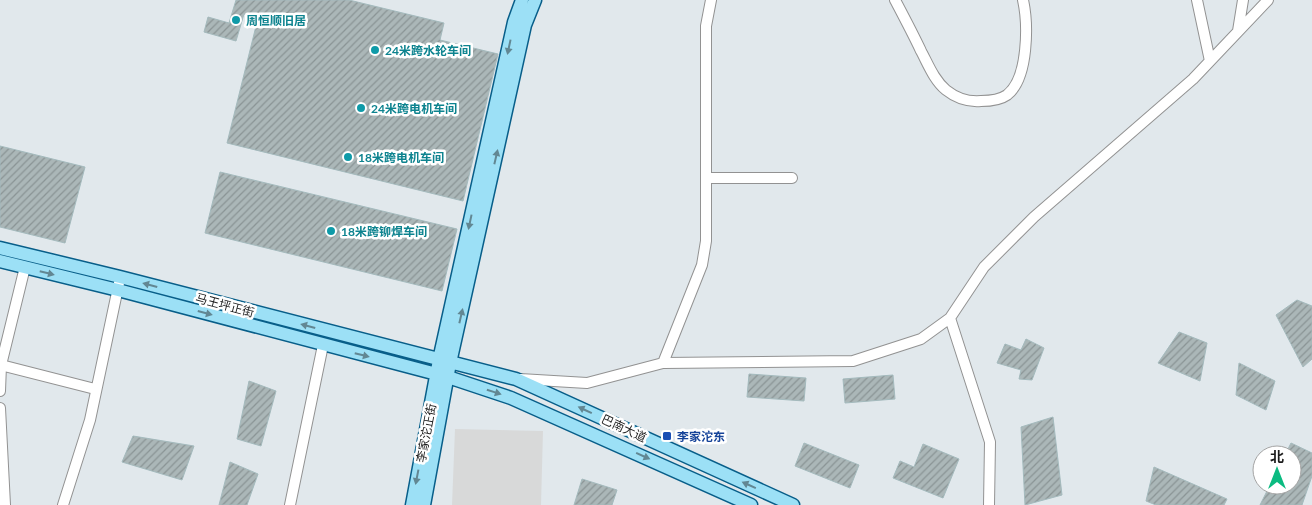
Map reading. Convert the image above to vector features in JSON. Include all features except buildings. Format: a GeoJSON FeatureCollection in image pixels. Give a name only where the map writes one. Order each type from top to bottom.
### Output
{"type":"FeatureCollection","features":[{"type":"Feature","properties":{"kind":"main road"},"geometry":{"type":"LineString","coordinates":[[445,362],[514,22],[522,0]]}},
{"type":"Feature","properties":{"kind":"main road"},"geometry":{"type":"LineString","coordinates":[[445,362],[523,35],[535,0]]}},
{"type":"Feature","properties":{"kind":"main road","name":"马王坪正街"},"geometry":{"type":"LineString","coordinates":[[0,248],[324,345],[442,375]]}},
{"type":"Feature","properties":{"kind":"main road","name":"马王坪正街"},"geometry":{"type":"LineString","coordinates":[[0,261],[119,284],[445,362]]}},
{"type":"Feature","properties":{"kind":"main road","name":"李家沱正街"},"geometry":{"type":"LineString","coordinates":[[412,505],[445,362]]}},
{"type":"Feature","properties":{"kind":"main road","name":"巴南大道"},"geometry":{"type":"LineString","coordinates":[[445,362],[516,379],[793,505]]}},
{"type":"Feature","properties":{"kind":"main road","name":"李家沱正街"},"geometry":{"type":"LineString","coordinates":[[424,505],[442,375]]}},
{"type":"Feature","properties":{"kind":"main road","name":"巴南大道"},"geometry":{"type":"LineString","coordinates":[[442,375],[511,398],[751,505]]}},
{"type":"Feature","properties":{"kind":"street"},"geometry":{"type":"LineString","coordinates":[[662,363],[702,265],[706,241],[706,26],[711,0]]}},
{"type":"Feature","properties":{"kind":"street"},"geometry":{"type":"LineString","coordinates":[[895,0],[934,76],[945,90],[958,98],[976,102],[993,101],[1007,95],[1015,85],[1022,70],[1025,51],[1026,14],[1023,0]]}},
{"type":"Feature","properties":{"kind":"street"},"geometry":{"type":"LineString","coordinates":[[1198,0],[1210,61]]}},
{"type":"Feature","properties":{"kind":"street"},"geometry":{"type":"LineString","coordinates":[[1238,31],[1243,0]]}},
{"type":"Feature","properties":{"kind":"street"},"geometry":{"type":"LineString","coordinates":[[516,379],[587,383],[662,363],[853,361],[921,339],[950,318],[984,267],[1034,217],[1193,78],[1268,0]]}},
{"type":"Feature","properties":{"kind":"street"},"geometry":{"type":"LineString","coordinates":[[707,178],[792,178]]}},
{"type":"Feature","properties":{"kind":"street"},"geometry":{"type":"LineString","coordinates":[[0,391],[2,365],[25,267]]}},
{"type":"Feature","properties":{"kind":"street"},"geometry":{"type":"LineString","coordinates":[[63,505],[90,420],[95,389],[119,284]]}},
{"type":"Feature","properties":{"kind":"street"},"geometry":{"type":"LineString","coordinates":[[950,318],[990,442],[989,505]]}},
{"type":"Feature","properties":{"kind":"street"},"geometry":{"type":"LineString","coordinates":[[290,505],[324,345]]}},
{"type":"Feature","properties":{"kind":"street"},"geometry":{"type":"LineString","coordinates":[[2,365],[95,389]]}},
{"type":"Feature","properties":{"kind":"street"},"geometry":{"type":"LineString","coordinates":[[0,408],[5,505]]}},
{"type":"Feature","properties":{"kind":"shaded area"},"geometry":{"type":"Polygon","coordinates":[[[455,429],[543,431],[541,505],[452,505],[455,429]]]}},
{"type":"Feature","properties":{"kind":"place","name":"周恒顺旧居"},"geometry":{"type":"Point","coordinates":[236,20]}},
{"type":"Feature","properties":{"kind":"place","name":"24米跨水轮车间"},"geometry":{"type":"Point","coordinates":[375,50]}},
{"type":"Feature","properties":{"kind":"place","name":"24米跨电机车间"},"geometry":{"type":"Point","coordinates":[361,108]}},
{"type":"Feature","properties":{"kind":"place","name":"18米跨电机车间"},"geometry":{"type":"Point","coordinates":[348,157]}},
{"type":"Feature","properties":{"kind":"place","name":"18米跨铆焊车间"},"geometry":{"type":"Point","coordinates":[331,231]}},
{"type":"Feature","properties":{"kind":"place","name":"李家沱东"},"geometry":{"type":"Point","coordinates":[667,436]}}]}
